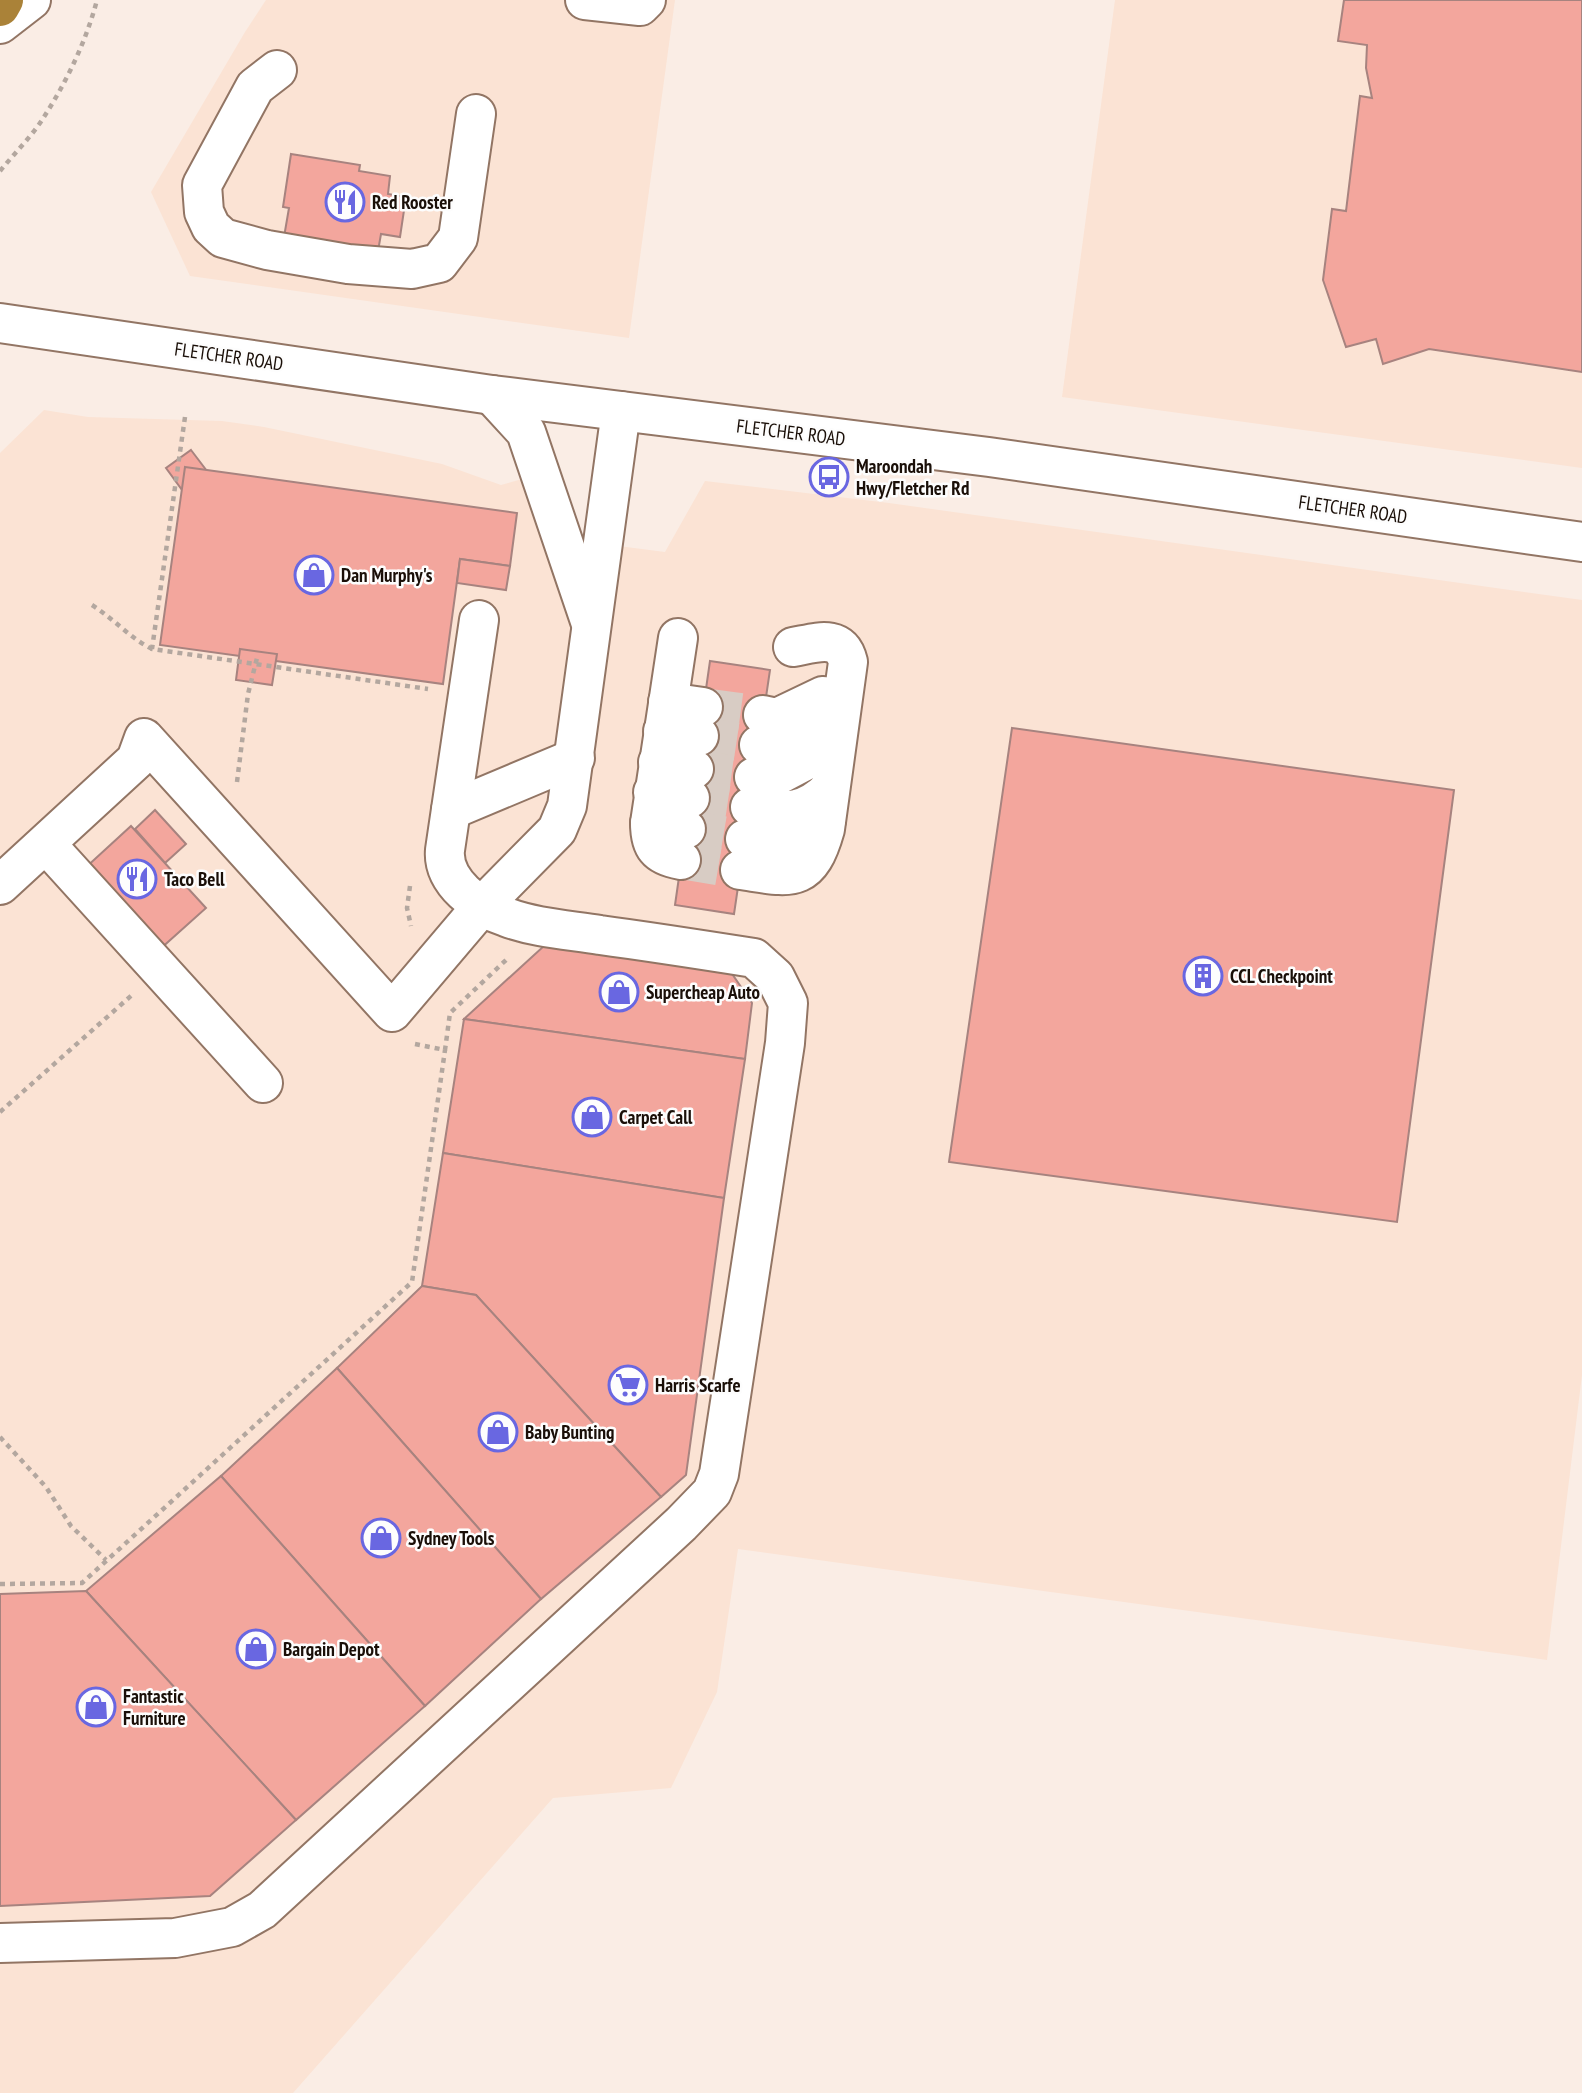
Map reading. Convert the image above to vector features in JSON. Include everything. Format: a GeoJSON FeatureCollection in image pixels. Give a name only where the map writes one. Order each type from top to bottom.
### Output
{"type":"FeatureCollection","features":[{"type":"Feature","properties":{"kind":"highway"},"geometry":{"type":"LineString","coordinates":[[0,6],[4,0]]}},
{"type":"Feature","properties":{"kind":"street"},"geometry":{"type":"LineString","coordinates":[[0,24],[31,0]]}},
{"type":"Feature","properties":{"kind":"street"},"geometry":{"type":"LineString","coordinates":[[585,0],[640,6],[646,0]]}},
{"type":"Feature","properties":{"kind":"street"},"geometry":{"type":"LineString","coordinates":[[277,70],[255,88],[202,185],[204,212],[211,227],[223,238],[268,250],[361,265],[412,269],[439,263],[458,238],[476,114]]}},
{"type":"Feature","properties":{"kind":"street","name":"FLETCHER ROAD"},"geometry":{"type":"LineString","coordinates":[[0,323],[492,395],[989,457],[1582,542]]}},
{"type":"Feature","properties":{"kind":"street"},"geometry":{"type":"LineString","coordinates":[[492,395],[526,432],[593,629]]}},
{"type":"Feature","properties":{"kind":"street"},"geometry":{"type":"LineString","coordinates":[[0,885],[136,760],[145,738],[392,1012],[482,906],[557,831],[567,806],[621,411]]}},
{"type":"Feature","properties":{"kind":"street"},"geometry":{"type":"LineString","coordinates":[[0,1943],[175,1938],[232,1927],[262,1910],[671,1533],[712,1492],[719,1474],[785,1043],[788,1003],[775,977],[754,958],[548,927],[506,917],[482,906],[452,879],[445,862],[478,621]]}},
{"type":"Feature","properties":{"kind":"street"},"geometry":{"type":"LineString","coordinates":[[677,638],[677,774]]}},
{"type":"Feature","properties":{"kind":"street"},"geometry":{"type":"LineString","coordinates":[[752,792],[769,779],[805,761],[815,751],[821,711],[823,670],[820,659],[810,652],[793,647],[830,642],[838,644],[848,663],[828,805],[818,853],[807,868],[787,877],[752,792],[777,718],[821,711]]}},
{"type":"Feature","properties":{"kind":"street"},"geometry":{"type":"LineString","coordinates":[[451,810],[575,758]]}},
{"type":"Feature","properties":{"kind":"street"},"geometry":{"type":"LineString","coordinates":[[752,792],[789,812],[803,809],[818,801],[828,805]]}},
{"type":"Feature","properties":{"kind":"street"},"geometry":{"type":"LineString","coordinates":[[46,844],[262,1083]]}},
{"type":"Feature","properties":{"kind":"path"},"geometry":{"type":"LineString","coordinates":[[0,171],[41,122],[64,82],[91,23],[97,0]]}},
{"type":"Feature","properties":{"kind":"path"},"geometry":{"type":"LineString","coordinates":[[152,649],[185,417]]}},
{"type":"Feature","properties":{"kind":"path"},"geometry":{"type":"LineString","coordinates":[[92,605],[112,618],[140,643],[152,649],[438,690]]}},
{"type":"Feature","properties":{"kind":"path"},"geometry":{"type":"LineString","coordinates":[[411,881],[407,908],[412,930]]}},
{"type":"Feature","properties":{"kind":"path"},"geometry":{"type":"LineString","coordinates":[[0,1112],[133,994]]}},
{"type":"Feature","properties":{"kind":"path"},"geometry":{"type":"LineString","coordinates":[[0,1584],[82,1583],[412,1282],[445,1050]]}},
{"type":"Feature","properties":{"kind":"path"},"geometry":{"type":"LineString","coordinates":[[0,1437],[46,1488],[71,1526],[106,1560]]}},
{"type":"Feature","properties":{"kind":"shaded area"},"geometry":{"type":"Polygon","coordinates":[[[266,0],[675,0],[629,338],[190,276],[151,192],[266,0]]]}},
{"type":"Feature","properties":{"kind":"shaded area"},"geometry":{"type":"Polygon","coordinates":[[[1115,0],[1582,0],[1582,468],[1062,397],[1115,0]]]}},
{"type":"Feature","properties":{"kind":"shaded area"},"geometry":{"type":"Polygon","coordinates":[[[44,410],[88,417],[222,421],[264,427],[442,464],[501,485],[522,479],[541,536],[665,552],[705,481],[889,503],[1582,600],[1582,1375],[1547,1660],[738,1549],[717,1692],[671,1788],[553,1798],[293,2093],[0,2093],[0,453],[44,410]]]}},
{"type":"Feature","properties":{"kind":"building"},"geometry":{"type":"Polygon","coordinates":[[[1344,0],[1582,0],[1582,372],[1429,349],[1383,364],[1376,339],[1346,347],[1323,280],[1332,209],[1346,211],[1360,96],[1372,98],[1366,68],[1367,45],[1338,41],[1344,0]]]}},
{"type":"Feature","properties":{"kind":"building","name":"Red Rooster"},"geometry":{"type":"Polygon","coordinates":[[[291,154],[360,165],[359,171],[390,176],[388,194],[406,197],[400,237],[381,234],[378,251],[284,237],[289,208],[283,207],[291,154]]]}},
{"type":"Feature","properties":{"kind":"building"},"geometry":{"type":"Polygon","coordinates":[[[191,450],[210,475],[185,494],[166,468],[191,450]]]}},
{"type":"Feature","properties":{"kind":"building","name":"Dan Murphy's"},"geometry":{"type":"Polygon","coordinates":[[[185,467],[517,513],[510,566],[460,559],[443,684],[160,645],[185,467]]]}},
{"type":"Feature","properties":{"kind":"building"},"geometry":{"type":"Polygon","coordinates":[[[460,559],[510,566],[506,590],[457,583],[460,559]]]}},
{"type":"Feature","properties":{"kind":"building"},"geometry":{"type":"Polygon","coordinates":[[[240,649],[277,654],[272,685],[236,680],[240,649]]]}},
{"type":"Feature","properties":{"kind":"building"},"geometry":{"type":"Polygon","coordinates":[[[710,661],[770,670],[734,914],[675,905],[710,661]]]}},
{"type":"Feature","properties":{"kind":"building","name":"CCL Checkpoint"},"geometry":{"type":"Polygon","coordinates":[[[1012,728],[1454,790],[1397,1222],[949,1162],[1012,728]]]}},
{"type":"Feature","properties":{"kind":"building"},"geometry":{"type":"Polygon","coordinates":[[[155,810],[186,844],[165,863],[135,829],[155,810]]]}},
{"type":"Feature","properties":{"kind":"building","name":"Taco Bell"},"geometry":{"type":"Polygon","coordinates":[[[131,826],[206,908],[159,950],[84,869],[131,826]]]}},
{"type":"Feature","properties":{"kind":"building","name":"Supercheap Auto"},"geometry":{"type":"Polygon","coordinates":[[[545,945],[728,968],[752,1003],[745,1059],[464,1019],[545,945]]]}},
{"type":"Feature","properties":{"kind":"building","name":"Carpet Call"},"geometry":{"type":"Polygon","coordinates":[[[464,1019],[745,1059],[724,1198],[443,1153],[464,1019]]]}},
{"type":"Feature","properties":{"kind":"building","name":"Harris Scarfe"},"geometry":{"type":"Polygon","coordinates":[[[443,1153],[724,1198],[686,1475],[661,1497],[476,1295],[422,1286],[443,1153]]]}},
{"type":"Feature","properties":{"kind":"building","name":"Baby Bunting"},"geometry":{"type":"Polygon","coordinates":[[[422,1286],[476,1295],[661,1497],[541,1599],[337,1368],[422,1286]]]}},
{"type":"Feature","properties":{"kind":"building","name":"Sydney Tools"},"geometry":{"type":"Polygon","coordinates":[[[337,1368],[541,1599],[425,1706],[221,1476],[337,1368]]]}},
{"type":"Feature","properties":{"kind":"building","name":"Bargain Depot"},"geometry":{"type":"Polygon","coordinates":[[[221,1476],[425,1706],[296,1820],[86,1591],[221,1476]]]}},
{"type":"Feature","properties":{"kind":"building","name":"Fantastic Furniture"},"geometry":{"type":"Polygon","coordinates":[[[86,1591],[296,1820],[210,1896],[0,1906],[0,1594],[86,1591]]]}},
{"type":"Feature","properties":{"kind":"tunnel"},"geometry":{"type":"LineString","coordinates":[[703,707],[763,715]]}},
{"type":"Feature","properties":{"kind":"tunnel"},"geometry":{"type":"LineString","coordinates":[[699,736],[759,745]]}},
{"type":"Feature","properties":{"kind":"tunnel"},"geometry":{"type":"LineString","coordinates":[[694,769],[754,777]]}},
{"type":"Feature","properties":{"kind":"tunnel"},"geometry":{"type":"LineString","coordinates":[[690,798],[750,807]]}},
{"type":"Feature","properties":{"kind":"tunnel"},"geometry":{"type":"LineString","coordinates":[[686,829],[745,839]]}},
{"type":"Feature","properties":{"kind":"tunnel"},"geometry":{"type":"LineString","coordinates":[[681,860],[740,870]]}},
{"type":"Feature","properties":{"kind":"place","name":"Red Rooster"},"geometry":{"type":"Point","coordinates":[345,202]}},
{"type":"Feature","properties":{"kind":"place","name":"Maroondah Hwy/Fletcher Rd"},"geometry":{"type":"Point","coordinates":[829,477]}},
{"type":"Feature","properties":{"kind":"place","name":"Dan Murphy's"},"geometry":{"type":"Point","coordinates":[314,575]}},
{"type":"Feature","properties":{"kind":"place","name":"Taco Bell"},"geometry":{"type":"Point","coordinates":[137,879]}},
{"type":"Feature","properties":{"kind":"place","name":"CCL Checkpoint"},"geometry":{"type":"Point","coordinates":[1203,976]}},
{"type":"Feature","properties":{"kind":"place","name":"Supercheap Auto"},"geometry":{"type":"Point","coordinates":[619,992]}},
{"type":"Feature","properties":{"kind":"place","name":"Carpet Call"},"geometry":{"type":"Point","coordinates":[592,1117]}},
{"type":"Feature","properties":{"kind":"place","name":"Harris Scarfe"},"geometry":{"type":"Point","coordinates":[628,1385]}},
{"type":"Feature","properties":{"kind":"place","name":"Baby Bunting"},"geometry":{"type":"Point","coordinates":[498,1432]}},
{"type":"Feature","properties":{"kind":"place","name":"Sydney Tools"},"geometry":{"type":"Point","coordinates":[381,1538]}},
{"type":"Feature","properties":{"kind":"place","name":"Bargain Depot"},"geometry":{"type":"Point","coordinates":[256,1649]}},
{"type":"Feature","properties":{"kind":"place","name":"Fantastic Furniture"},"geometry":{"type":"Point","coordinates":[96,1707]}}]}
